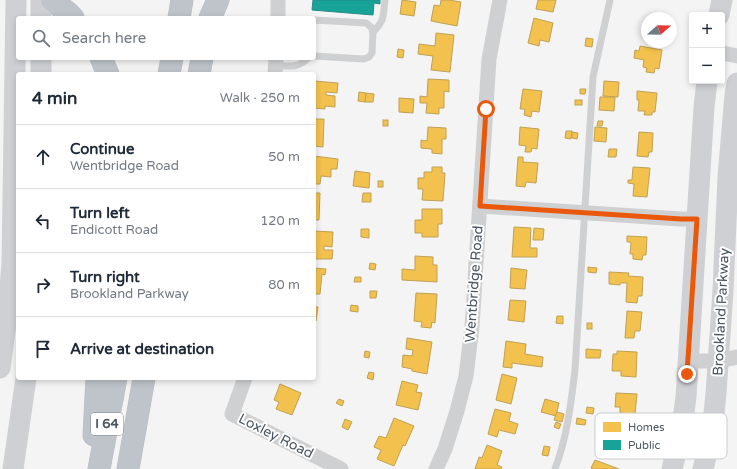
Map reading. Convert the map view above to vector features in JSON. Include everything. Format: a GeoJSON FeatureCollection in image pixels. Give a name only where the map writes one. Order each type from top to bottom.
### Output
{"type":"FeatureCollection","features":[{"type":"Feature","properties":{"kind":"highway"},"geometry":{"type":"LineString","coordinates":[[52,0],[71,16]]}},
{"type":"Feature","properties":{"kind":"highway"},"geometry":{"type":"LineString","coordinates":[[179,16],[182,0]]}},
{"type":"Feature","properties":{"kind":"highway"},"geometry":{"type":"LineString","coordinates":[[210,16],[213,0]]}},
{"type":"Feature","properties":{"kind":"highway"},"geometry":{"type":"LineString","coordinates":[[211,16],[218,0]]}},
{"type":"Feature","properties":{"kind":"highway"},"geometry":{"type":"LineString","coordinates":[[102,60],[107,72]]}},
{"type":"Feature","properties":{"kind":"highway"},"geometry":{"type":"LineString","coordinates":[[169,72],[172,60]]}},
{"type":"Feature","properties":{"kind":"highway"},"geometry":{"type":"LineString","coordinates":[[199,72],[202,60]]}},
{"type":"Feature","properties":{"kind":"highway"},"geometry":{"type":"LineString","coordinates":[[92,469],[97,380]]}},
{"type":"Feature","properties":{"kind":"highway","name":"I 64"},"geometry":{"type":"LineString","coordinates":[[99,469],[116,380]]}},
{"type":"Feature","properties":{"kind":"highway","name":"I 64"},"geometry":{"type":"LineString","coordinates":[[128,469],[144,380]]}},
{"type":"Feature","properties":{"kind":"main road"},"geometry":{"type":"LineString","coordinates":[[0,368],[12,264],[16,0]]}},
{"type":"Feature","properties":{"kind":"main road"},"geometry":{"type":"LineString","coordinates":[[41,0],[41,16]]}},
{"type":"Feature","properties":{"kind":"main road"},"geometry":{"type":"LineString","coordinates":[[720,12],[722,0]]}},
{"type":"Feature","properties":{"kind":"main road"},"geometry":{"type":"LineString","coordinates":[[41,60],[41,72]]}},
{"type":"Feature","properties":{"kind":"main road","name":"Brookland Parkway"},"geometry":{"type":"LineString","coordinates":[[716,413],[728,359],[723,291],[728,177],[737,83]]}},
{"type":"Feature","properties":{"kind":"main road","name":"Brookland Parkway"},"geometry":{"type":"LineString","coordinates":[[684,413],[707,84]]}},
{"type":"Feature","properties":{"kind":"main road"},"geometry":{"type":"LineString","coordinates":[[11,465],[26,380]]}},
{"type":"Feature","properties":{"kind":"main road","name":"Brookland Parkway"},"geometry":{"type":"LineString","coordinates":[[672,469],[674,459]]}},
{"type":"Feature","properties":{"kind":"main road","name":"Brookland Parkway"},"geometry":{"type":"LineString","coordinates":[[703,469],[706,459]]}},
{"type":"Feature","properties":{"kind":"street"},"geometry":{"type":"LineString","coordinates":[[278,0],[278,16]]}},
{"type":"Feature","properties":{"kind":"street","name":"Wentbridge Road"},"geometry":{"type":"LineString","coordinates":[[436,469],[445,448],[457,411],[466,376],[472,327],[489,59],[500,0]]}},
{"type":"Feature","properties":{"kind":"street"},"geometry":{"type":"LineString","coordinates":[[725,54],[737,56]]}},
{"type":"Feature","properties":{"kind":"street"},"geometry":{"type":"LineString","coordinates":[[480,206],[697,219]]}},
{"type":"Feature","properties":{"kind":"street"},"geometry":{"type":"LineString","coordinates":[[688,362],[728,359]]}},
{"type":"Feature","properties":{"kind":"street","name":"Loxley Road"},"geometry":{"type":"LineString","coordinates":[[244,380],[232,414],[341,469]]}},
{"type":"Feature","properties":{"kind":"lane"},"geometry":{"type":"LineString","coordinates":[[373,32],[380,25],[383,18],[385,0]]}},
{"type":"Feature","properties":{"kind":"lane"},"geometry":{"type":"LineString","coordinates":[[555,469],[561,454],[571,409],[576,362],[586,213],[593,77],[610,0]]}},
{"type":"Feature","properties":{"kind":"lane"},"geometry":{"type":"LineString","coordinates":[[316,20],[366,23],[371,27],[373,32],[372,53],[369,57],[364,59],[316,56]]}},
{"type":"Feature","properties":{"kind":"lane"},"geometry":{"type":"LineString","coordinates":[[276,66],[300,65],[306,60]]}},
{"type":"Feature","properties":{"kind":"building: Homes"},"geometry":{"type":"Polygon","coordinates":[[[402,0],[416,2],[414,16],[400,14],[402,0]]]}},
{"type":"Feature","properties":{"kind":"building: Homes"},"geometry":{"type":"Polygon","coordinates":[[[441,0],[461,2],[457,26],[431,21],[434,5],[440,6],[441,0]]]}},
{"type":"Feature","properties":{"kind":"building: Homes"},"geometry":{"type":"Polygon","coordinates":[[[538,0],[556,0],[553,12],[536,9],[538,0]]]}},
{"type":"Feature","properties":{"kind":"building: Homes"},"geometry":{"type":"Polygon","coordinates":[[[534,18],[553,23],[549,42],[540,40],[539,46],[528,43],[534,18]]]}},
{"type":"Feature","properties":{"kind":"building: Homes"},"geometry":{"type":"Polygon","coordinates":[[[436,33],[454,35],[450,72],[431,70],[433,56],[418,54],[419,44],[435,46],[436,33]]]}},
{"type":"Feature","properties":{"kind":"building: Homes"},"geometry":{"type":"Polygon","coordinates":[[[586,38],[593,39],[592,47],[585,46],[586,38]]]}},
{"type":"Feature","properties":{"kind":"building: Homes"},"geometry":{"type":"Polygon","coordinates":[[[640,46],[641,48],[662,50],[659,69],[655,68],[654,73],[646,72],[647,68],[643,67],[644,60],[634,58],[635,50],[639,51],[640,46]]]}},
{"type":"Feature","properties":{"kind":"building: Homes"},"geometry":{"type":"Polygon","coordinates":[[[398,49],[404,50],[403,58],[397,57],[398,49]]]}},
{"type":"Feature","properties":{"kind":"building: Homes"},"geometry":{"type":"Polygon","coordinates":[[[428,79],[449,80],[449,92],[444,91],[444,108],[439,108],[439,114],[426,113],[427,103],[420,103],[420,96],[427,97],[428,79]]]}},
{"type":"Feature","properties":{"kind":"building: Homes"},"geometry":{"type":"Polygon","coordinates":[[[316,81],[338,83],[337,93],[326,92],[326,95],[335,96],[335,107],[325,106],[325,109],[316,108],[316,81]]]}},
{"type":"Feature","properties":{"kind":"building: Homes"},"geometry":{"type":"Polygon","coordinates":[[[604,81],[619,82],[618,97],[603,96],[604,81]]]}},
{"type":"Feature","properties":{"kind":"building: Homes"},"geometry":{"type":"Polygon","coordinates":[[[523,89],[542,91],[539,112],[532,111],[531,117],[524,115],[525,109],[520,109],[523,89]]]}},
{"type":"Feature","properties":{"kind":"building: Homes"},"geometry":{"type":"Polygon","coordinates":[[[580,89],[586,89],[585,94],[580,94],[580,89]]]}},
{"type":"Feature","properties":{"kind":"building: Homes"},"geometry":{"type":"Polygon","coordinates":[[[637,91],[657,93],[655,112],[652,112],[652,115],[644,115],[645,111],[638,111],[639,100],[637,100],[637,91]]]}},
{"type":"Feature","properties":{"kind":"building: Homes"},"geometry":{"type":"Polygon","coordinates":[[[359,92],[366,93],[365,102],[358,101],[359,92]]]}},
{"type":"Feature","properties":{"kind":"building: Homes"},"geometry":{"type":"Polygon","coordinates":[[[366,93],[374,94],[373,102],[365,102],[366,93]]]}},
{"type":"Feature","properties":{"kind":"building: Homes"},"geometry":{"type":"Polygon","coordinates":[[[600,97],[615,97],[614,111],[599,110],[600,97]]]}},
{"type":"Feature","properties":{"kind":"building: Homes"},"geometry":{"type":"Polygon","coordinates":[[[399,98],[414,99],[413,113],[399,112],[399,98]]]}},
{"type":"Feature","properties":{"kind":"building: Homes"},"geometry":{"type":"Polygon","coordinates":[[[575,100],[582,100],[582,105],[575,105],[575,100]]]}},
{"type":"Feature","properties":{"kind":"building: Homes"},"geometry":{"type":"Polygon","coordinates":[[[316,119],[324,119],[323,147],[316,146],[316,119]]]}},
{"type":"Feature","properties":{"kind":"building: Homes"},"geometry":{"type":"Polygon","coordinates":[[[383,120],[388,120],[388,126],[383,126],[383,120]]]}},
{"type":"Feature","properties":{"kind":"building: Homes"},"geometry":{"type":"Polygon","coordinates":[[[598,121],[603,121],[602,126],[597,126],[598,121]]]}},
{"type":"Feature","properties":{"kind":"building: Homes"},"geometry":{"type":"Polygon","coordinates":[[[428,127],[446,128],[446,139],[442,139],[442,154],[432,153],[432,149],[421,148],[421,140],[427,141],[428,127]]]}},
{"type":"Feature","properties":{"kind":"building: Homes"},"geometry":{"type":"Polygon","coordinates":[[[520,127],[539,129],[537,149],[532,148],[531,152],[525,152],[526,146],[519,145],[520,127]]]}},
{"type":"Feature","properties":{"kind":"building: Homes"},"geometry":{"type":"Polygon","coordinates":[[[595,127],[607,128],[606,142],[594,141],[595,127]]]}},
{"type":"Feature","properties":{"kind":"building: Homes"},"geometry":{"type":"Polygon","coordinates":[[[566,131],[572,131],[571,139],[565,138],[566,131]]]}},
{"type":"Feature","properties":{"kind":"building: Homes"},"geometry":{"type":"Polygon","coordinates":[[[572,132],[578,133],[577,139],[572,138],[572,132]]]}},
{"type":"Feature","properties":{"kind":"building: Homes"},"geometry":{"type":"Polygon","coordinates":[[[639,132],[653,133],[652,152],[649,152],[648,157],[637,156],[639,132]]]}},
{"type":"Feature","properties":{"kind":"building: Homes"},"geometry":{"type":"Polygon","coordinates":[[[609,149],[617,149],[616,157],[608,157],[609,149]]]}},
{"type":"Feature","properties":{"kind":"building: Homes"},"geometry":{"type":"Polygon","coordinates":[[[316,156],[338,159],[337,169],[331,169],[331,177],[321,176],[320,184],[316,184],[316,156]]]}},
{"type":"Feature","properties":{"kind":"building: Homes"},"geometry":{"type":"Polygon","coordinates":[[[518,157],[523,157],[523,162],[538,163],[536,183],[526,182],[525,187],[516,186],[518,157]]]}},
{"type":"Feature","properties":{"kind":"building: Homes"},"geometry":{"type":"Polygon","coordinates":[[[432,167],[442,167],[442,173],[445,173],[443,201],[422,200],[423,189],[418,189],[418,178],[424,178],[424,172],[432,172],[432,167]]]}},
{"type":"Feature","properties":{"kind":"building: Homes"},"geometry":{"type":"Polygon","coordinates":[[[633,167],[650,168],[647,197],[633,196],[634,184],[628,183],[628,180],[632,180],[633,167]]]}},
{"type":"Feature","properties":{"kind":"building: Homes"},"geometry":{"type":"Polygon","coordinates":[[[355,171],[370,173],[369,188],[353,186],[355,171]]]}},
{"type":"Feature","properties":{"kind":"building: Homes"},"geometry":{"type":"Polygon","coordinates":[[[378,181],[383,181],[383,187],[378,187],[378,181]]]}},
{"type":"Feature","properties":{"kind":"building: Homes"},"geometry":{"type":"Polygon","coordinates":[[[316,193],[320,193],[319,220],[316,220],[316,193]]]}},
{"type":"Feature","properties":{"kind":"building: Homes"},"geometry":{"type":"Polygon","coordinates":[[[363,193],[371,193],[371,202],[362,202],[363,193]]]}},
{"type":"Feature","properties":{"kind":"building: Homes"},"geometry":{"type":"Polygon","coordinates":[[[422,209],[442,209],[442,224],[438,224],[438,237],[422,237],[422,233],[415,233],[415,220],[422,220],[422,209]]]}},
{"type":"Feature","properties":{"kind":"building: Homes"},"geometry":{"type":"Polygon","coordinates":[[[514,227],[531,228],[530,248],[537,248],[537,257],[512,257],[514,227]]]}},
{"type":"Feature","properties":{"kind":"building: Homes"},"geometry":{"type":"Polygon","coordinates":[[[534,228],[544,229],[543,240],[533,240],[534,228]]]}},
{"type":"Feature","properties":{"kind":"building: Homes"},"geometry":{"type":"Polygon","coordinates":[[[361,229],[369,229],[369,238],[361,237],[361,229]]]}},
{"type":"Feature","properties":{"kind":"building: Homes"},"geometry":{"type":"Polygon","coordinates":[[[316,231],[333,232],[332,247],[324,246],[324,250],[333,250],[332,259],[316,259],[316,231]]]}},
{"type":"Feature","properties":{"kind":"building: Homes"},"geometry":{"type":"Polygon","coordinates":[[[627,236],[647,237],[646,255],[643,255],[642,260],[633,259],[633,254],[630,254],[631,242],[627,242],[627,236]]]}},
{"type":"Feature","properties":{"kind":"building: Homes"},"geometry":{"type":"Polygon","coordinates":[[[415,256],[433,257],[433,265],[437,265],[437,282],[402,280],[402,269],[415,270],[415,256]]]}},
{"type":"Feature","properties":{"kind":"building: Homes"},"geometry":{"type":"Polygon","coordinates":[[[370,263],[376,264],[375,270],[369,269],[370,263]]]}},
{"type":"Feature","properties":{"kind":"building: Homes"},"geometry":{"type":"Polygon","coordinates":[[[588,267],[597,268],[596,273],[588,272],[588,267]]]}},
{"type":"Feature","properties":{"kind":"building: Homes"},"geometry":{"type":"Polygon","coordinates":[[[316,268],[326,269],[325,275],[322,274],[320,294],[316,294],[316,268]]]}},
{"type":"Feature","properties":{"kind":"building: Homes"},"geometry":{"type":"Polygon","coordinates":[[[511,268],[527,270],[525,289],[510,288],[511,268]]]}},
{"type":"Feature","properties":{"kind":"building: Homes"},"geometry":{"type":"Polygon","coordinates":[[[609,272],[629,273],[628,276],[643,277],[642,296],[638,296],[637,303],[626,302],[627,283],[620,283],[620,285],[609,284],[609,272]]]}},
{"type":"Feature","properties":{"kind":"building: Homes"},"geometry":{"type":"Polygon","coordinates":[[[355,277],[361,277],[361,282],[354,282],[355,277]]]}},
{"type":"Feature","properties":{"kind":"building: Homes"},"geometry":{"type":"Polygon","coordinates":[[[370,291],[377,291],[376,298],[370,298],[370,291]]]}},
{"type":"Feature","properties":{"kind":"building: Homes"},"geometry":{"type":"Polygon","coordinates":[[[416,293],[437,294],[435,323],[432,322],[431,328],[421,327],[422,322],[414,321],[416,293]]]}},
{"type":"Feature","properties":{"kind":"building: Homes"},"geometry":{"type":"Polygon","coordinates":[[[510,300],[526,301],[524,322],[508,320],[510,300]]]}},
{"type":"Feature","properties":{"kind":"building: Homes"},"geometry":{"type":"Polygon","coordinates":[[[351,305],[358,306],[358,312],[350,311],[351,305]]]}},
{"type":"Feature","properties":{"kind":"building: Homes"},"geometry":{"type":"Polygon","coordinates":[[[316,307],[318,307],[316,321],[316,307]]]}},
{"type":"Feature","properties":{"kind":"building: Homes"},"geometry":{"type":"Polygon","coordinates":[[[627,311],[642,312],[640,331],[635,331],[634,338],[625,338],[627,311]]]}},
{"type":"Feature","properties":{"kind":"building: Homes"},"geometry":{"type":"Polygon","coordinates":[[[557,316],[563,316],[563,324],[556,323],[557,316]]]}},
{"type":"Feature","properties":{"kind":"building: Homes"},"geometry":{"type":"Polygon","coordinates":[[[587,323],[592,323],[592,329],[587,329],[587,323]]]}},
{"type":"Feature","properties":{"kind":"building: Homes"},"geometry":{"type":"Polygon","coordinates":[[[407,338],[432,342],[427,374],[402,367],[403,355],[412,356],[413,350],[406,349],[407,338]]]}},
{"type":"Feature","properties":{"kind":"building: Homes"},"geometry":{"type":"Polygon","coordinates":[[[506,341],[526,344],[525,354],[543,357],[542,367],[512,363],[512,368],[503,367],[506,341]]]}},
{"type":"Feature","properties":{"kind":"building: Homes"},"geometry":{"type":"Polygon","coordinates":[[[586,349],[601,350],[600,358],[586,358],[586,349]]]}},
{"type":"Feature","properties":{"kind":"building: Homes"},"geometry":{"type":"Polygon","coordinates":[[[365,351],[370,352],[369,358],[364,357],[365,351]]]}},
{"type":"Feature","properties":{"kind":"building: Homes"},"geometry":{"type":"Polygon","coordinates":[[[617,351],[637,352],[636,377],[621,376],[621,371],[612,371],[613,354],[617,354],[617,351]]]}},
{"type":"Feature","properties":{"kind":"building: Homes"},"geometry":{"type":"Polygon","coordinates":[[[369,372],[374,373],[373,380],[367,378],[369,372]]]}},
{"type":"Feature","properties":{"kind":"building: Homes"},"geometry":{"type":"Polygon","coordinates":[[[502,374],[517,378],[511,404],[496,400],[502,374]]]}},
{"type":"Feature","properties":{"kind":"building: Homes"},"geometry":{"type":"Polygon","coordinates":[[[402,381],[418,385],[416,392],[422,393],[418,410],[396,405],[402,381]]]}},
{"type":"Feature","properties":{"kind":"building: Homes"},"geometry":{"type":"Polygon","coordinates":[[[280,384],[301,393],[292,415],[276,409],[279,402],[274,400],[280,384]]]}},
{"type":"Feature","properties":{"kind":"building: Homes"},"geometry":{"type":"Polygon","coordinates":[[[616,393],[637,394],[635,413],[620,413],[620,407],[615,407],[616,393]]]}},
{"type":"Feature","properties":{"kind":"building: Homes"},"geometry":{"type":"Polygon","coordinates":[[[339,399],[344,401],[342,406],[336,403],[339,399]]]}},
{"type":"Feature","properties":{"kind":"building: Homes"},"geometry":{"type":"Polygon","coordinates":[[[545,399],[559,403],[556,416],[541,412],[545,399]]]}},
{"type":"Feature","properties":{"kind":"building: Homes"},"geometry":{"type":"Polygon","coordinates":[[[587,407],[594,408],[593,414],[586,413],[587,407]]]}},
{"type":"Feature","properties":{"kind":"building: Homes"},"geometry":{"type":"Polygon","coordinates":[[[495,409],[511,413],[509,421],[518,424],[515,434],[499,430],[497,437],[488,434],[495,409]]]}},
{"type":"Feature","properties":{"kind":"building: Homes"},"geometry":{"type":"Polygon","coordinates":[[[557,412],[564,414],[562,422],[554,420],[557,412]]]}},
{"type":"Feature","properties":{"kind":"building: Homes"},"geometry":{"type":"Polygon","coordinates":[[[394,418],[414,426],[405,446],[403,445],[394,466],[377,459],[381,450],[374,447],[379,436],[386,438],[394,418]]]}},
{"type":"Feature","properties":{"kind":"building: Homes"},"geometry":{"type":"Polygon","coordinates":[[[577,418],[586,420],[585,425],[576,424],[577,418]]]}},
{"type":"Feature","properties":{"kind":"building: Homes"},"geometry":{"type":"Polygon","coordinates":[[[345,419],[352,422],[348,430],[342,427],[345,419]]]}},
{"type":"Feature","properties":{"kind":"building: Homes"},"geometry":{"type":"Polygon","coordinates":[[[556,422],[561,424],[559,429],[554,427],[556,422]]]}},
{"type":"Feature","properties":{"kind":"building: Homes"},"geometry":{"type":"Polygon","coordinates":[[[487,445],[502,451],[497,465],[502,467],[501,469],[475,469],[479,457],[482,458],[487,445]]]}},
{"type":"Feature","properties":{"kind":"building: Homes"},"geometry":{"type":"Polygon","coordinates":[[[544,446],[550,447],[548,456],[542,455],[544,446]]]}},
{"type":"Feature","properties":{"kind":"building: Homes"},"geometry":{"type":"Polygon","coordinates":[[[595,460],[619,469],[593,469],[591,468],[595,460]]]}},
{"type":"Feature","properties":{"kind":"building: Public"},"geometry":{"type":"Polygon","coordinates":[[[313,0],[380,0],[380,4],[374,3],[373,15],[312,10],[313,0]]]}},
{"type":"Feature","properties":{"kind":"route"},"geometry":{"type":"LineString","coordinates":[[486,109],[480,206],[697,219],[687,374]]}}]}
